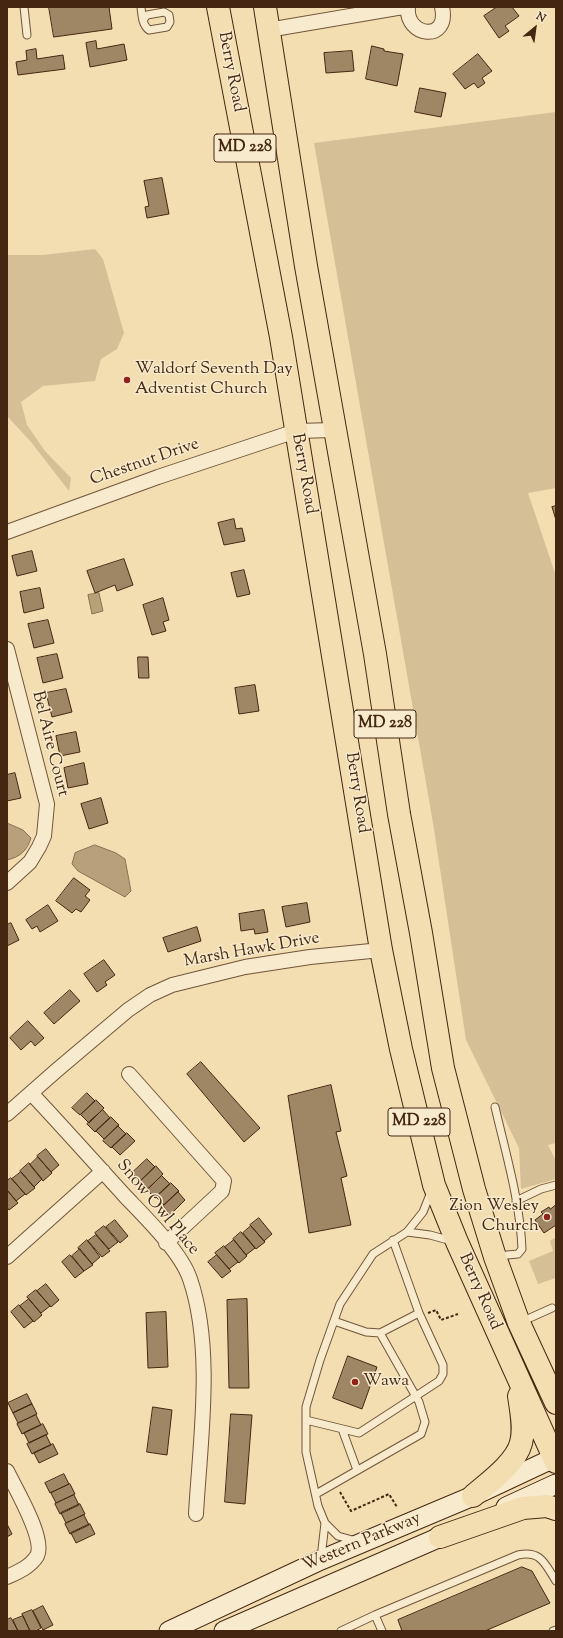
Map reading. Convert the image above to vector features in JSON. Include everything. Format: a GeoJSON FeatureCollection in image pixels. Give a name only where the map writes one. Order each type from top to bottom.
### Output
{"type":"FeatureCollection","features":[{"type":"Feature","properties":{"kind":"highway","name":"Berry Road"},"geometry":{"type":"LineString","coordinates":[[218,7],[281,337],[381,950],[401,1049],[434,1184],[457,1242],[555,1459]]}},
{"type":"Feature","properties":{"kind":"highway","name":"Berry Road"},"geometry":{"type":"LineString","coordinates":[[265,7],[334,430],[375,654],[399,814],[421,933],[443,1068],[474,1189],[494,1257],[530,1349],[556,1403]]}},
{"type":"Feature","properties":{"kind":"highway"},"geometry":{"type":"LineString","coordinates":[[530,1349],[555,1382]]}},
{"type":"Feature","properties":{"kind":"highway"},"geometry":{"type":"LineString","coordinates":[[473,1496],[500,1472],[517,1454],[521,1444],[523,1432],[516,1375]]}},
{"type":"Feature","properties":{"kind":"highway"},"geometry":{"type":"LineString","coordinates":[[440,1537],[523,1508],[546,1506],[556,1509]]}},
{"type":"Feature","properties":{"kind":"main road","name":"Western Parkway"},"geometry":{"type":"LineString","coordinates":[[169,1631],[321,1560],[473,1496],[555,1459]]}},
{"type":"Feature","properties":{"kind":"main road","name":"Western Parkway"},"geometry":{"type":"LineString","coordinates":[[224,1631],[440,1537],[556,1484]]}},
{"type":"Feature","properties":{"kind":"street"},"geometry":{"type":"LineString","coordinates":[[268,30],[403,7]]}},
{"type":"Feature","properties":{"kind":"street"},"geometry":{"type":"LineString","coordinates":[[408,7],[410,22],[421,31],[433,32],[442,26],[444,20],[442,7]]}},
{"type":"Feature","properties":{"kind":"street","name":"Chestnut Drive"},"geometry":{"type":"LineString","coordinates":[[7,532],[158,477],[296,431],[334,430]]}},
{"type":"Feature","properties":{"kind":"street","name":"Bel Aire Court"},"geometry":{"type":"LineString","coordinates":[[7,649],[46,804],[44,836],[39,847],[30,862],[7,883]]}},
{"type":"Feature","properties":{"kind":"street","name":"Marsh Hawk Drive"},"geometry":{"type":"LineString","coordinates":[[7,1114],[128,1010],[150,995],[172,985],[245,967],[310,957],[381,950]]}},
{"type":"Feature","properties":{"kind":"street"},"geometry":{"type":"LineString","coordinates":[[129,1074],[224,1181],[222,1191],[166,1243]]}},
{"type":"Feature","properties":{"kind":"street","name":"Snow Owl Place"},"geometry":{"type":"LineString","coordinates":[[31,1093],[103,1171],[176,1254],[190,1278],[202,1334],[203,1399],[196,1514]]}},
{"type":"Feature","properties":{"kind":"street"},"geometry":{"type":"LineString","coordinates":[[7,1257],[103,1171]]}},
{"type":"Feature","properties":{"kind":"street"},"geometry":{"type":"LineString","coordinates":[[7,1471],[32,1523],[39,1544],[37,1555],[33,1561],[22,1570],[7,1577]]}},
{"type":"Feature","properties":{"kind":"lane"},"geometry":{"type":"LineString","coordinates":[[24,7],[27,35]]}},
{"type":"Feature","properties":{"kind":"lane"},"geometry":{"type":"LineString","coordinates":[[141,7],[143,20]]}},
{"type":"Feature","properties":{"kind":"lane"},"geometry":{"type":"LineString","coordinates":[[494,1257],[518,1254],[522,1249],[516,1201],[495,1107]]}},
{"type":"Feature","properties":{"kind":"lane"},"geometry":{"type":"LineString","coordinates":[[321,1560],[325,1523],[306,1452],[306,1407],[340,1304],[374,1254],[407,1232],[423,1212],[434,1184]]}},
{"type":"Feature","properties":{"kind":"lane"},"geometry":{"type":"LineString","coordinates":[[516,1201],[541,1189],[556,1185]]}},
{"type":"Feature","properties":{"kind":"lane"},"geometry":{"type":"LineString","coordinates":[[407,1232],[430,1235],[457,1242]]}},
{"type":"Feature","properties":{"kind":"lane"},"geometry":{"type":"LineString","coordinates":[[306,1420],[359,1433],[415,1395],[439,1381],[443,1374],[443,1365],[419,1314],[393,1240]]}},
{"type":"Feature","properties":{"kind":"lane"},"geometry":{"type":"LineString","coordinates":[[519,1323],[552,1308]]}},
{"type":"Feature","properties":{"kind":"lane"},"geometry":{"type":"LineString","coordinates":[[334,1321],[366,1332],[380,1333],[419,1314]]}},
{"type":"Feature","properties":{"kind":"lane"},"geometry":{"type":"LineString","coordinates":[[316,1494],[421,1434],[425,1422],[415,1395],[380,1333]]}},
{"type":"Feature","properties":{"kind":"lane"},"geometry":{"type":"LineString","coordinates":[[342,1429],[357,1470]]}},
{"type":"Feature","properties":{"kind":"lane"},"geometry":{"type":"LineString","coordinates":[[325,1523],[338,1536],[361,1543]]}},
{"type":"Feature","properties":{"kind":"lane"},"geometry":{"type":"LineString","coordinates":[[342,1631],[376,1615],[526,1553],[535,1554],[542,1560],[556,1581]]}},
{"type":"Feature","properties":{"kind":"lane"},"geometry":{"type":"LineString","coordinates":[[376,1615],[382,1631]]}},
{"type":"Feature","properties":{"kind":"path"},"geometry":{"type":"LineString","coordinates":[[419,1314],[436,1310],[441,1320],[458,1314]]}},
{"type":"Feature","properties":{"kind":"path"},"geometry":{"type":"LineString","coordinates":[[339,1491],[351,1511],[389,1494],[397,1507]]}},
{"type":"Feature","properties":{"kind":"shaded area"},"geometry":{"type":"Polygon","coordinates":[[[556,112],[556,488],[528,493],[556,576],[556,1143],[548,1145],[556,1161],[556,1179],[521,1189],[519,1148],[466,1040],[433,823],[314,143],[556,112]]]}},
{"type":"Feature","properties":{"kind":"shaded area"},"geometry":{"type":"Polygon","coordinates":[[[95,249],[103,259],[124,333],[117,349],[101,359],[95,381],[43,386],[21,402],[27,425],[45,451],[71,478],[69,491],[31,442],[7,416],[7,255],[43,255],[95,249]]]}},
{"type":"Feature","properties":{"kind":"shaded area"},"geometry":{"type":"Polygon","coordinates":[[[99,593],[103,611],[92,614],[88,595],[99,593]]]}},
{"type":"Feature","properties":{"kind":"shaded area"},"geometry":{"type":"Polygon","coordinates":[[[7,823],[23,830],[31,838],[22,853],[7,860],[7,823]]]}},
{"type":"Feature","properties":{"kind":"shaded area"},"geometry":{"type":"Polygon","coordinates":[[[95,845],[116,853],[125,859],[131,891],[125,897],[78,871],[72,864],[75,853],[95,845]]]}},
{"type":"Feature","properties":{"kind":"shaded area"},"geometry":{"type":"Polygon","coordinates":[[[556,1237],[556,1278],[538,1284],[529,1261],[553,1251],[550,1241],[556,1237]]]}},
{"type":"Feature","properties":{"kind":"building"},"geometry":{"type":"Polygon","coordinates":[[[49,7],[109,7],[112,29],[54,37],[49,7]]]}},
{"type":"Feature","properties":{"kind":"building"},"geometry":{"type":"Polygon","coordinates":[[[497,7],[512,7],[519,16],[505,26],[509,31],[499,38],[484,16],[497,7]]]}},
{"type":"Feature","properties":{"kind":"building"},"geometry":{"type":"Polygon","coordinates":[[[96,41],[97,49],[124,44],[127,60],[90,67],[86,43],[96,41]]]}},
{"type":"Feature","properties":{"kind":"building"},"geometry":{"type":"Polygon","coordinates":[[[372,46],[384,49],[384,51],[403,54],[397,86],[366,79],[372,46]]]}},
{"type":"Feature","properties":{"kind":"building"},"geometry":{"type":"Polygon","coordinates":[[[36,49],[37,59],[63,55],[65,69],[18,75],[16,62],[27,60],[26,51],[36,49]]]}},
{"type":"Feature","properties":{"kind":"building"},"geometry":{"type":"Polygon","coordinates":[[[352,51],[354,71],[326,73],[324,53],[352,51]]]}},
{"type":"Feature","properties":{"kind":"building"},"geometry":{"type":"Polygon","coordinates":[[[478,54],[492,71],[482,78],[485,83],[478,88],[474,83],[465,89],[453,74],[478,54]]]}},
{"type":"Feature","properties":{"kind":"building"},"geometry":{"type":"Polygon","coordinates":[[[420,88],[446,93],[441,117],[415,112],[420,88]]]}},
{"type":"Feature","properties":{"kind":"building"},"geometry":{"type":"Polygon","coordinates":[[[162,178],[169,214],[147,218],[145,207],[149,206],[144,181],[162,178]]]}},
{"type":"Feature","properties":{"kind":"building"},"geometry":{"type":"Polygon","coordinates":[[[556,506],[556,520],[552,507],[556,506]]]}},
{"type":"Feature","properties":{"kind":"building"},"geometry":{"type":"Polygon","coordinates":[[[234,519],[236,529],[242,528],[245,541],[224,545],[218,523],[234,519]]]}},
{"type":"Feature","properties":{"kind":"building"},"geometry":{"type":"Polygon","coordinates":[[[32,551],[37,571],[17,576],[12,556],[32,551]]]}},
{"type":"Feature","properties":{"kind":"building"},"geometry":{"type":"Polygon","coordinates":[[[124,559],[133,585],[117,591],[115,585],[95,593],[87,571],[124,559]]]}},
{"type":"Feature","properties":{"kind":"building"},"geometry":{"type":"Polygon","coordinates":[[[244,570],[250,594],[237,597],[231,573],[244,570]]]}},
{"type":"Feature","properties":{"kind":"building"},"geometry":{"type":"Polygon","coordinates":[[[40,588],[44,608],[24,613],[20,592],[40,588]]]}},
{"type":"Feature","properties":{"kind":"building"},"geometry":{"type":"Polygon","coordinates":[[[163,598],[169,620],[163,622],[166,631],[152,635],[143,605],[163,598]]]}},
{"type":"Feature","properties":{"kind":"building"},"geometry":{"type":"Polygon","coordinates":[[[48,620],[54,643],[34,648],[28,624],[48,620]]]}},
{"type":"Feature","properties":{"kind":"building"},"geometry":{"type":"Polygon","coordinates":[[[57,654],[63,678],[43,683],[37,658],[57,654]]]}},
{"type":"Feature","properties":{"kind":"building"},"geometry":{"type":"Polygon","coordinates":[[[138,657],[148,657],[149,678],[139,678],[138,657]]]}},
{"type":"Feature","properties":{"kind":"building"},"geometry":{"type":"Polygon","coordinates":[[[255,685],[259,711],[239,714],[235,688],[255,685]]]}},
{"type":"Feature","properties":{"kind":"building"},"geometry":{"type":"Polygon","coordinates":[[[66,689],[72,712],[52,717],[46,693],[66,689]]]}},
{"type":"Feature","properties":{"kind":"building"},"geometry":{"type":"Polygon","coordinates":[[[76,732],[80,752],[60,756],[56,736],[76,732]]]}},
{"type":"Feature","properties":{"kind":"building"},"geometry":{"type":"Polygon","coordinates":[[[84,763],[88,784],[68,788],[64,768],[84,763]]]}},
{"type":"Feature","properties":{"kind":"building"},"geometry":{"type":"Polygon","coordinates":[[[15,773],[21,798],[7,801],[7,775],[15,773]]]}},
{"type":"Feature","properties":{"kind":"building"},"geometry":{"type":"Polygon","coordinates":[[[101,798],[108,823],[89,829],[81,804],[101,798]]]}},
{"type":"Feature","properties":{"kind":"building"},"geometry":{"type":"Polygon","coordinates":[[[74,878],[90,890],[85,896],[90,900],[81,912],[76,909],[72,913],[56,901],[74,878]]]}},
{"type":"Feature","properties":{"kind":"building"},"geometry":{"type":"Polygon","coordinates":[[[307,903],[310,922],[286,927],[282,907],[307,903]]]}},
{"type":"Feature","properties":{"kind":"building"},"geometry":{"type":"Polygon","coordinates":[[[48,905],[58,921],[40,932],[37,926],[32,929],[26,920],[48,905]]]}},
{"type":"Feature","properties":{"kind":"building"},"geometry":{"type":"Polygon","coordinates":[[[264,910],[268,932],[255,934],[254,929],[241,931],[239,914],[264,910]]]}},
{"type":"Feature","properties":{"kind":"building"},"geometry":{"type":"Polygon","coordinates":[[[11,923],[19,940],[7,946],[7,925],[11,923]]]}},
{"type":"Feature","properties":{"kind":"building"},"geometry":{"type":"Polygon","coordinates":[[[197,927],[201,941],[168,952],[163,938],[197,927]]]}},
{"type":"Feature","properties":{"kind":"building"},"geometry":{"type":"Polygon","coordinates":[[[104,960],[115,975],[105,982],[107,985],[97,992],[84,974],[104,960]]]}},
{"type":"Feature","properties":{"kind":"building"},"geometry":{"type":"Polygon","coordinates":[[[70,990],[80,1001],[54,1024],[44,1013],[70,990]]]}},
{"type":"Feature","properties":{"kind":"building"},"geometry":{"type":"Polygon","coordinates":[[[28,1021],[44,1038],[35,1046],[31,1041],[21,1050],[10,1038],[28,1021]]]}},
{"type":"Feature","properties":{"kind":"building"},"geometry":{"type":"Polygon","coordinates":[[[201,1062],[260,1128],[244,1142],[187,1074],[201,1062]]]}},
{"type":"Feature","properties":{"kind":"building"},"geometry":{"type":"Polygon","coordinates":[[[331,1085],[341,1131],[336,1132],[347,1176],[341,1178],[351,1225],[309,1233],[288,1096],[331,1085]]]}},
{"type":"Feature","properties":{"kind":"building"},"geometry":{"type":"Polygon","coordinates":[[[87,1093],[95,1101],[80,1115],[72,1108],[87,1093]]]}},
{"type":"Feature","properties":{"kind":"building"},"geometry":{"type":"Polygon","coordinates":[[[96,1100],[104,1108],[89,1123],[81,1115],[96,1100]]]}},
{"type":"Feature","properties":{"kind":"building"},"geometry":{"type":"Polygon","coordinates":[[[103,1110],[110,1118],[95,1132],[87,1124],[103,1110]]]}},
{"type":"Feature","properties":{"kind":"building"},"geometry":{"type":"Polygon","coordinates":[[[111,1117],[119,1125],[104,1139],[96,1131],[111,1117]]]}},
{"type":"Feature","properties":{"kind":"building"},"geometry":{"type":"Polygon","coordinates":[[[118,1126],[126,1134],[111,1148],[103,1141],[118,1126]]]}},
{"type":"Feature","properties":{"kind":"building"},"geometry":{"type":"Polygon","coordinates":[[[127,1133],[135,1141],[120,1155],[112,1147],[127,1133]]]}},
{"type":"Feature","properties":{"kind":"building"},"geometry":{"type":"Polygon","coordinates":[[[46,1149],[59,1165],[51,1172],[37,1156],[46,1149]]]}},
{"type":"Feature","properties":{"kind":"building"},"geometry":{"type":"Polygon","coordinates":[[[38,1157],[52,1173],[43,1181],[30,1165],[38,1157]]]}},
{"type":"Feature","properties":{"kind":"building"},"geometry":{"type":"Polygon","coordinates":[[[147,1159],[155,1167],[139,1182],[132,1173],[147,1159]]]}},
{"type":"Feature","properties":{"kind":"building"},"geometry":{"type":"Polygon","coordinates":[[[29,1163],[42,1179],[34,1187],[20,1171],[29,1163]]]}},
{"type":"Feature","properties":{"kind":"building"},"geometry":{"type":"Polygon","coordinates":[[[156,1166],[163,1174],[148,1189],[141,1181],[156,1166]]]}},
{"type":"Feature","properties":{"kind":"building"},"geometry":{"type":"Polygon","coordinates":[[[21,1172],[35,1188],[26,1195],[12,1179],[21,1172]]]}},
{"type":"Feature","properties":{"kind":"building"},"geometry":{"type":"Polygon","coordinates":[[[162,1176],[170,1184],[155,1198],[147,1190],[162,1176]]]}},
{"type":"Feature","properties":{"kind":"building"},"geometry":{"type":"Polygon","coordinates":[[[11,1178],[25,1194],[16,1201],[7,1190],[7,1181],[11,1178]]]}},
{"type":"Feature","properties":{"kind":"building"},"geometry":{"type":"Polygon","coordinates":[[[171,1183],[179,1191],[164,1205],[156,1197],[171,1183]]]}},
{"type":"Feature","properties":{"kind":"building"},"geometry":{"type":"Polygon","coordinates":[[[7,1190],[18,1203],[9,1210],[7,1207],[7,1190]]]}},
{"type":"Feature","properties":{"kind":"building"},"geometry":{"type":"Polygon","coordinates":[[[178,1192],[185,1200],[170,1215],[163,1206],[178,1192]]]}},
{"type":"Feature","properties":{"kind":"building","name":"Zion Wesley Church"},"geometry":{"type":"Polygon","coordinates":[[[556,1205],[556,1225],[544,1233],[535,1220],[543,1214],[541,1212],[556,1205]]]}},
{"type":"Feature","properties":{"kind":"building"},"geometry":{"type":"Polygon","coordinates":[[[259,1218],[272,1234],[264,1241],[250,1225],[259,1218]]]}},
{"type":"Feature","properties":{"kind":"building"},"geometry":{"type":"Polygon","coordinates":[[[115,1220],[128,1236],[120,1243],[106,1227],[115,1220]]]}},
{"type":"Feature","properties":{"kind":"building"},"geometry":{"type":"Polygon","coordinates":[[[104,1226],[118,1242],[109,1249],[95,1233],[104,1226]]]}},
{"type":"Feature","properties":{"kind":"building"},"geometry":{"type":"Polygon","coordinates":[[[251,1226],[265,1242],[256,1249],[243,1233],[251,1226]]]}},
{"type":"Feature","properties":{"kind":"building"},"geometry":{"type":"Polygon","coordinates":[[[241,1232],[255,1248],[246,1255],[233,1239],[241,1232]]]}},
{"type":"Feature","properties":{"kind":"building"},"geometry":{"type":"Polygon","coordinates":[[[96,1235],[110,1251],[102,1257],[88,1241],[96,1235]]]}},
{"type":"Feature","properties":{"kind":"building"},"geometry":{"type":"Polygon","coordinates":[[[87,1240],[100,1257],[92,1264],[78,1248],[87,1240]]]}},
{"type":"Feature","properties":{"kind":"building"},"geometry":{"type":"Polygon","coordinates":[[[234,1240],[247,1256],[239,1263],[225,1247],[234,1240]]]}},
{"type":"Feature","properties":{"kind":"building"},"geometry":{"type":"Polygon","coordinates":[[[224,1246],[238,1262],[229,1269],[215,1253],[224,1246]]]}},
{"type":"Feature","properties":{"kind":"building"},"geometry":{"type":"Polygon","coordinates":[[[80,1249],[93,1265],[84,1271],[72,1256],[80,1249]]]}},
{"type":"Feature","properties":{"kind":"building"},"geometry":{"type":"Polygon","coordinates":[[[70,1255],[84,1271],[75,1278],[62,1262],[70,1255]]]}},
{"type":"Feature","properties":{"kind":"building"},"geometry":{"type":"Polygon","coordinates":[[[217,1255],[231,1271],[222,1278],[208,1262],[217,1255]]]}},
{"type":"Feature","properties":{"kind":"building"},"geometry":{"type":"Polygon","coordinates":[[[46,1284],[59,1300],[51,1307],[37,1291],[46,1284]]]}},
{"type":"Feature","properties":{"kind":"building"},"geometry":{"type":"Polygon","coordinates":[[[36,1290],[50,1306],[41,1313],[27,1297],[36,1290]]]}},
{"type":"Feature","properties":{"kind":"building"},"geometry":{"type":"Polygon","coordinates":[[[29,1299],[42,1315],[34,1322],[20,1306],[29,1299]]]}},
{"type":"Feature","properties":{"kind":"building"},"geometry":{"type":"Polygon","coordinates":[[[247,1299],[249,1388],[229,1388],[227,1300],[247,1299]]]}},
{"type":"Feature","properties":{"kind":"building"},"geometry":{"type":"Polygon","coordinates":[[[19,1305],[33,1321],[24,1328],[11,1312],[19,1305]]]}},
{"type":"Feature","properties":{"kind":"building"},"geometry":{"type":"Polygon","coordinates":[[[166,1312],[168,1367],[148,1368],[146,1313],[166,1312]]]}},
{"type":"Feature","properties":{"kind":"building","name":"Wawa"},"geometry":{"type":"Polygon","coordinates":[[[348,1356],[377,1367],[362,1409],[333,1398],[348,1356]]]}},
{"type":"Feature","properties":{"kind":"building"},"geometry":{"type":"Polygon","coordinates":[[[27,1394],[32,1404],[13,1413],[8,1403],[27,1394]]]}},
{"type":"Feature","properties":{"kind":"building"},"geometry":{"type":"Polygon","coordinates":[[[32,1404],[37,1414],[18,1423],[13,1413],[32,1404]]]}},
{"type":"Feature","properties":{"kind":"building"},"geometry":{"type":"Polygon","coordinates":[[[153,1407],[172,1410],[167,1455],[147,1452],[153,1407]]]}},
{"type":"Feature","properties":{"kind":"building"},"geometry":{"type":"Polygon","coordinates":[[[231,1414],[252,1415],[245,1504],[225,1502],[231,1414]]]}},
{"type":"Feature","properties":{"kind":"building"},"geometry":{"type":"Polygon","coordinates":[[[36,1415],[41,1425],[22,1434],[17,1424],[36,1415]]]}},
{"type":"Feature","properties":{"kind":"building"},"geometry":{"type":"Polygon","coordinates":[[[43,1424],[48,1434],[29,1443],[24,1433],[43,1424]]]}},
{"type":"Feature","properties":{"kind":"building"},"geometry":{"type":"Polygon","coordinates":[[[46,1435],[51,1445],[32,1454],[27,1444],[46,1435]]]}},
{"type":"Feature","properties":{"kind":"building"},"geometry":{"type":"Polygon","coordinates":[[[53,1444],[58,1454],[39,1463],[34,1453],[53,1444]]]}},
{"type":"Feature","properties":{"kind":"building"},"geometry":{"type":"Polygon","coordinates":[[[64,1474],[69,1484],[50,1493],[45,1483],[64,1474]]]}},
{"type":"Feature","properties":{"kind":"building"},"geometry":{"type":"Polygon","coordinates":[[[70,1484],[75,1494],[56,1503],[51,1493],[70,1484]]]}},
{"type":"Feature","properties":{"kind":"building"},"geometry":{"type":"Polygon","coordinates":[[[74,1495],[79,1505],[60,1514],[55,1504],[74,1495]]]}},
{"type":"Feature","properties":{"kind":"building"},"geometry":{"type":"Polygon","coordinates":[[[80,1504],[85,1514],[66,1523],[61,1513],[80,1504]]]}},
{"type":"Feature","properties":{"kind":"building"},"geometry":{"type":"Polygon","coordinates":[[[84,1515],[89,1525],[70,1534],[65,1524],[84,1515]]]}},
{"type":"Feature","properties":{"kind":"building"},"geometry":{"type":"Polygon","coordinates":[[[7,1524],[12,1534],[7,1537],[7,1524]]]}},
{"type":"Feature","properties":{"kind":"building"},"geometry":{"type":"Polygon","coordinates":[[[90,1524],[95,1534],[76,1543],[71,1533],[90,1524]]]}},
{"type":"Feature","properties":{"kind":"building"},"geometry":{"type":"Polygon","coordinates":[[[522,1567],[532,1571],[550,1603],[485,1631],[402,1631],[398,1620],[522,1567]]]}},
{"type":"Feature","properties":{"kind":"building"},"geometry":{"type":"Polygon","coordinates":[[[43,1606],[53,1625],[43,1630],[33,1611],[43,1606]]]}},
{"type":"Feature","properties":{"kind":"building"},"geometry":{"type":"Polygon","coordinates":[[[32,1610],[41,1628],[36,1631],[30,1631],[22,1614],[32,1610]]]}},
{"type":"Feature","properties":{"kind":"building"},"geometry":{"type":"Polygon","coordinates":[[[23,1616],[30,1631],[18,1631],[13,1620],[23,1616]]]}},
{"type":"Feature","properties":{"kind":"building"},"geometry":{"type":"Polygon","coordinates":[[[11,1618],[18,1631],[7,1631],[7,1620],[11,1618]]]}},
{"type":"Feature","properties":{"kind":"place","name":"Waldorf Seventh Day Adventist Church"},"geometry":{"type":"Point","coordinates":[127,380]}},
{"type":"Feature","properties":{"kind":"place","name":"Zion Wesley Church"},"geometry":{"type":"Point","coordinates":[547,1217]}},
{"type":"Feature","properties":{"kind":"place","name":"Wawa"},"geometry":{"type":"Point","coordinates":[355,1382]}}]}
